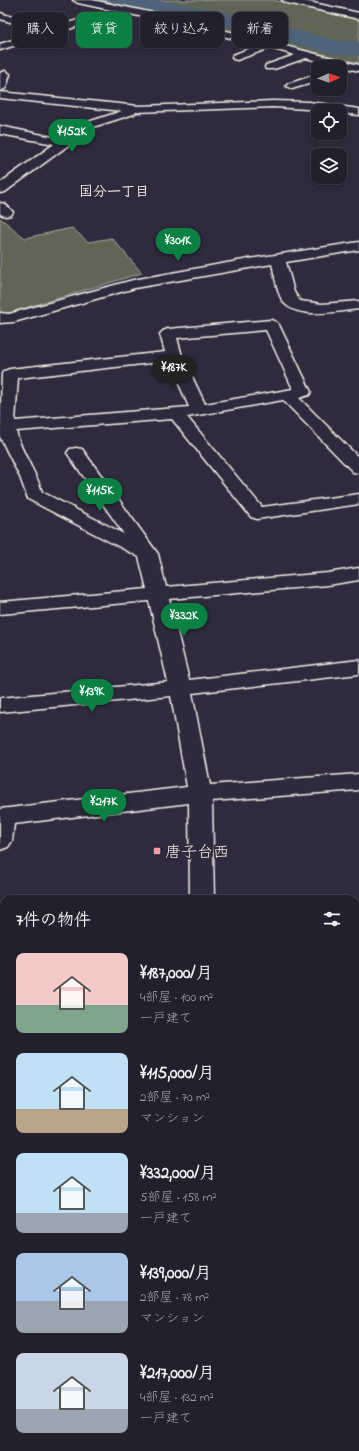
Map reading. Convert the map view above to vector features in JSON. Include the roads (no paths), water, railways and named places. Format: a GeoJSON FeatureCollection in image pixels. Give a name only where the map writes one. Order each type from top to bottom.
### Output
{"type":"FeatureCollection","features":[{"type":"Feature","properties":{"kind":"street"},"geometry":{"type":"LineString","coordinates":[[78,0],[140,12]]}},
{"type":"Feature","properties":{"kind":"street"},"geometry":{"type":"LineString","coordinates":[[287,0],[359,16]]}},
{"type":"Feature","properties":{"kind":"street"},"geometry":{"type":"LineString","coordinates":[[0,16],[12,19]]}},
{"type":"Feature","properties":{"kind":"street"},"geometry":{"type":"LineString","coordinates":[[68,26],[94,18],[109,16],[129,17],[140,20]]}},
{"type":"Feature","properties":{"kind":"street"},"geometry":{"type":"LineString","coordinates":[[0,47],[12,43]]}},
{"type":"Feature","properties":{"kind":"street"},"geometry":{"type":"LineString","coordinates":[[237,57],[261,48]]}},
{"type":"Feature","properties":{"kind":"street"},"geometry":{"type":"LineString","coordinates":[[282,48],[355,67]]}},
{"type":"Feature","properties":{"kind":"street"},"geometry":{"type":"LineString","coordinates":[[270,67],[307,54]]}},
{"type":"Feature","properties":{"kind":"street"},"geometry":{"type":"LineString","coordinates":[[0,88],[5,74]]}},
{"type":"Feature","properties":{"kind":"street"},"geometry":{"type":"LineString","coordinates":[[292,86],[311,79]]}},
{"type":"Feature","properties":{"kind":"street"},"geometry":{"type":"LineString","coordinates":[[0,95],[139,109],[273,104],[309,105],[359,112]]}},
{"type":"Feature","properties":{"kind":"street"},"geometry":{"type":"LineString","coordinates":[[0,189],[89,125],[139,109]]}},
{"type":"Feature","properties":{"kind":"street"},"geometry":{"type":"LineString","coordinates":[[0,130],[66,143]]}},
{"type":"Feature","properties":{"kind":"street"},"geometry":{"type":"LineString","coordinates":[[0,318],[9,319],[133,284],[278,258],[359,246]]}},
{"type":"Feature","properties":{"kind":"street"},"geometry":{"type":"LineString","coordinates":[[278,258],[290,300],[296,305],[313,308],[359,305]]}},
{"type":"Feature","properties":{"kind":"street"},"geometry":{"type":"LineString","coordinates":[[6,427],[176,414],[303,392],[271,326],[168,334],[174,356],[199,410]]}},
{"type":"Feature","properties":{"kind":"street"},"geometry":{"type":"LineString","coordinates":[[148,554],[34,495],[29,477],[9,439],[6,427],[10,374],[174,356]]}},
{"type":"Feature","properties":{"kind":"street"},"geometry":{"type":"LineString","coordinates":[[288,395],[359,468]]}},
{"type":"Feature","properties":{"kind":"street"},"geometry":{"type":"LineString","coordinates":[[176,414],[257,513],[359,499]]}},
{"type":"Feature","properties":{"kind":"street"},"geometry":{"type":"LineString","coordinates":[[76,453],[148,554],[156,593],[180,688],[200,794],[202,895]]}},
{"type":"Feature","properties":{"kind":"street"},"geometry":{"type":"LineString","coordinates":[[0,608],[156,593],[328,579],[359,574]]}},
{"type":"Feature","properties":{"kind":"street"},"geometry":{"type":"LineString","coordinates":[[0,705],[180,688],[359,667]]}},
{"type":"Feature","properties":{"kind":"street"},"geometry":{"type":"LineString","coordinates":[[0,841],[2,817],[200,794],[359,782]]}},
{"type":"Feature","properties":{"kind":"water"},"geometry":{"type":"Polygon","coordinates":[[[101,0],[155,0],[203,12],[160,12],[101,0]]]}},
{"type":"Feature","properties":{"kind":"water"},"geometry":{"type":"Polygon","coordinates":[[[224,17],[232,19],[232,23],[224,21],[224,17]]]}},
{"type":"Feature","properties":{"kind":"water"},"geometry":{"type":"Polygon","coordinates":[[[288,33],[331,44],[359,46],[359,54],[288,39],[288,33]]]}},
{"type":"Feature","properties":{"kind":"waterway"},"geometry":{"type":"LineString","coordinates":[[121,0],[235,21],[335,47],[359,49]]}},
{"type":"Feature","properties":{"kind":"place","name":"唐子台西"},"geometry":{"type":"Point","coordinates":[157,851]}},
{"type":"Feature","properties":{"kind":"district","name":"国分一丁目"},"geometry":{"type":"Point","coordinates":[114,191]}}]}
